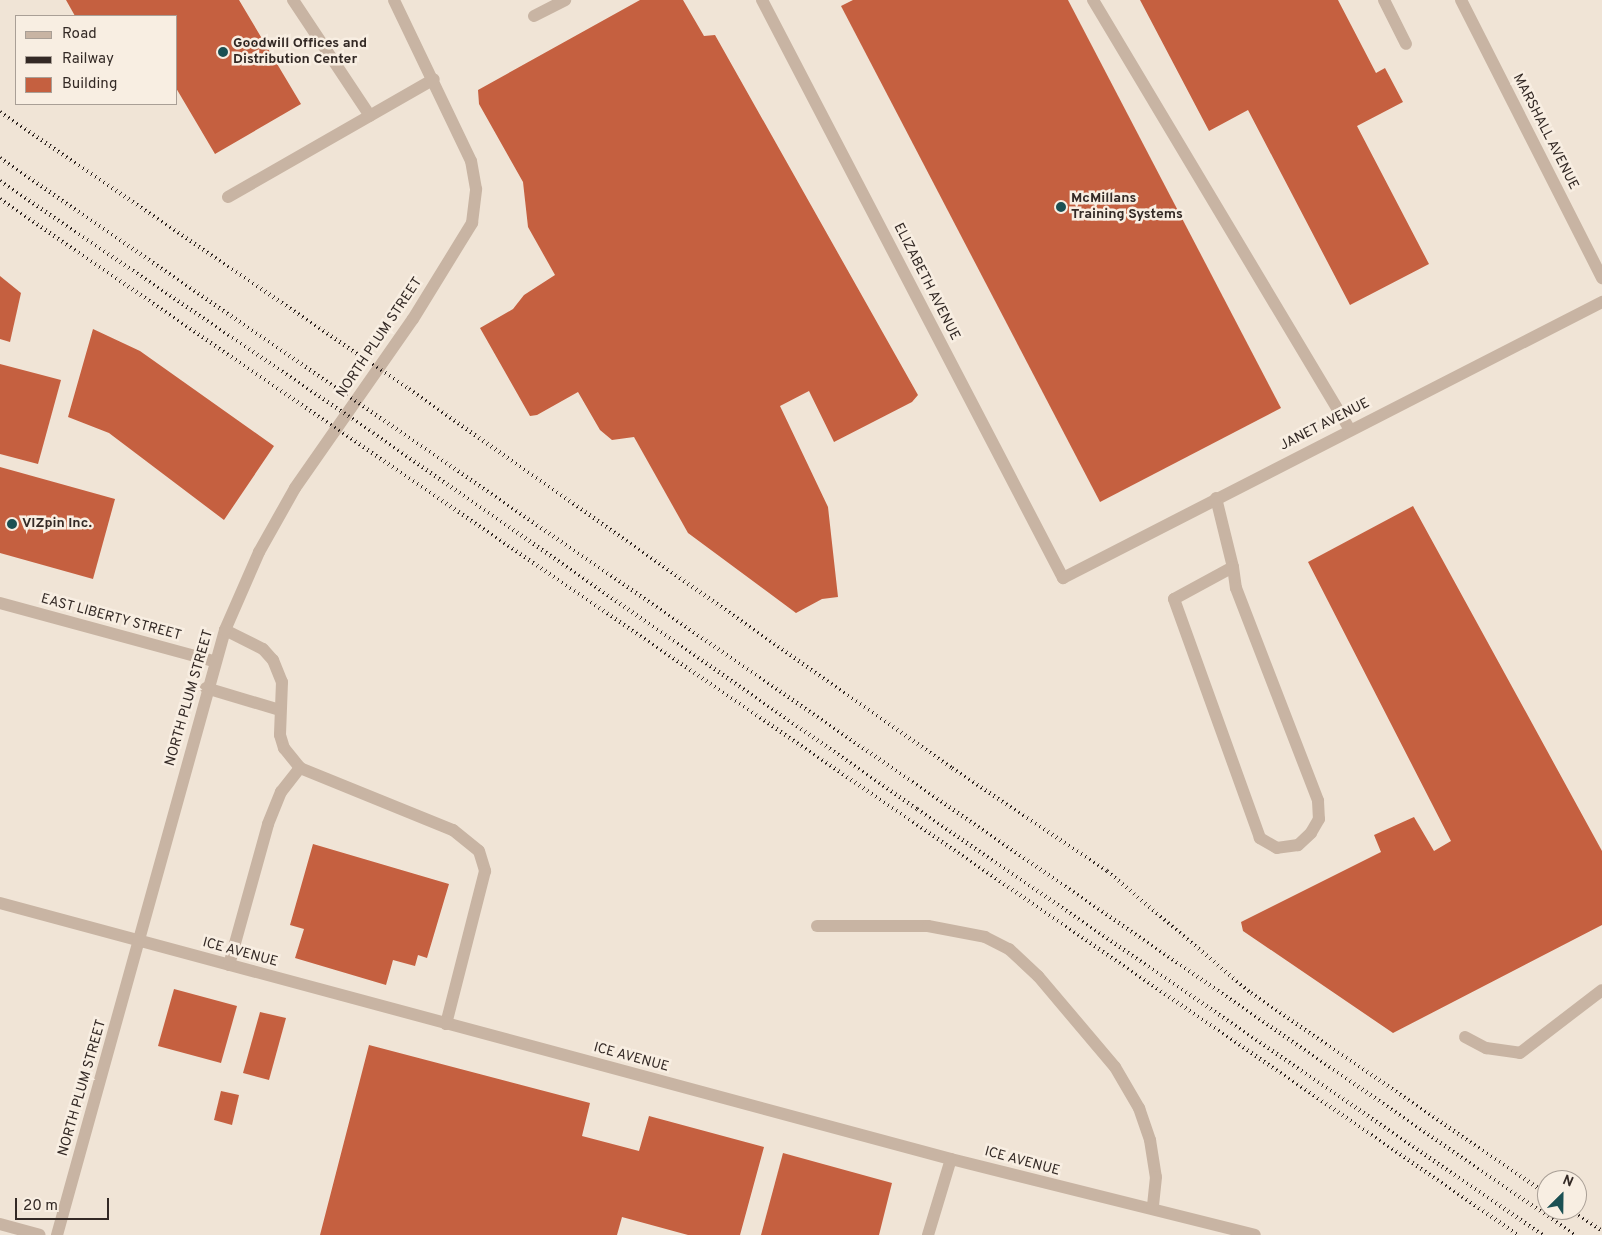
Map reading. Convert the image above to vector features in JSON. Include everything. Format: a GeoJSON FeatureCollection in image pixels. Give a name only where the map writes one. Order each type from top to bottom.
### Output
{"type":"FeatureCollection","features":[{"type":"Feature","properties":{"kind":"street"},"geometry":{"type":"LineString","coordinates":[[293,0],[370,116]]}},
{"type":"Feature","properties":{"kind":"street","name":"NORTH PLUM STREET"},"geometry":{"type":"LineString","coordinates":[[57,1235],[139,941],[206,688],[225,630],[259,552],[295,488],[413,319],[472,223],[476,189],[471,161],[434,79],[394,0]]}},
{"type":"Feature","properties":{"kind":"street"},"geometry":{"type":"LineString","coordinates":[[534,16],[565,0]]}},
{"type":"Feature","properties":{"kind":"street","name":"ELIZABETH AVENUE"},"geometry":{"type":"LineString","coordinates":[[762,0],[1063,578]]}},
{"type":"Feature","properties":{"kind":"street"},"geometry":{"type":"LineString","coordinates":[[1093,0],[1350,430]]}},
{"type":"Feature","properties":{"kind":"street"},"geometry":{"type":"LineString","coordinates":[[1384,0],[1406,44]]}},
{"type":"Feature","properties":{"kind":"street","name":"MARSHALL AVENUE"},"geometry":{"type":"LineString","coordinates":[[1461,0],[1602,278]]}},
{"type":"Feature","properties":{"kind":"street"},"geometry":{"type":"LineString","coordinates":[[228,197],[434,79]]}},
{"type":"Feature","properties":{"kind":"street","name":"JANET AVENUE"},"geometry":{"type":"LineString","coordinates":[[1063,578],[1602,302]]}},
{"type":"Feature","properties":{"kind":"street"},"geometry":{"type":"LineString","coordinates":[[1216,498],[1233,567],[1236,588],[1318,801],[1319,819],[1312,833],[1298,845],[1277,848],[1260,838],[1174,599],[1233,567]]}},
{"type":"Feature","properties":{"kind":"street","name":"EAST LIBERTY STREET"},"geometry":{"type":"LineString","coordinates":[[0,603],[214,661]]}},
{"type":"Feature","properties":{"kind":"street"},"geometry":{"type":"LineString","coordinates":[[225,630],[263,649],[273,660],[282,682],[280,710],[284,748],[300,768],[454,830],[479,851],[485,871],[446,1024]]}},
{"type":"Feature","properties":{"kind":"street"},"geometry":{"type":"LineString","coordinates":[[206,688],[280,710]]}},
{"type":"Feature","properties":{"kind":"street"},"geometry":{"type":"LineString","coordinates":[[229,966],[268,824],[282,792],[300,768]]}},
{"type":"Feature","properties":{"kind":"street","name":"ICE AVENUE"},"geometry":{"type":"LineString","coordinates":[[0,903],[950,1159],[1256,1235]]}},
{"type":"Feature","properties":{"kind":"street"},"geometry":{"type":"LineString","coordinates":[[817,926],[928,926],[986,937],[1009,949],[1038,976],[1115,1067],[1139,1108],[1150,1140],[1156,1177],[1153,1208]]}},
{"type":"Feature","properties":{"kind":"street"},"geometry":{"type":"LineString","coordinates":[[1465,1037],[1486,1048],[1520,1053],[1602,990]]}},
{"type":"Feature","properties":{"kind":"street"},"geometry":{"type":"LineString","coordinates":[[928,1235],[950,1159]]}},
{"type":"Feature","properties":{"kind":"street"},"geometry":{"type":"LineString","coordinates":[[0,1224],[40,1235]]}},
{"type":"Feature","properties":{"kind":"building","name":"Goodwill Offices and Distribution Center"},"geometry":{"type":"Polygon","coordinates":[[[66,0],[239,0],[301,104],[215,154],[178,91],[178,15],[74,15],[66,0]]]}},
{"type":"Feature","properties":{"kind":"building"},"geometry":{"type":"Polygon","coordinates":[[[640,0],[683,0],[704,36],[715,35],[918,395],[912,402],[834,442],[809,391],[780,406],[828,507],[838,597],[822,599],[796,613],[688,533],[634,437],[612,440],[600,430],[578,392],[537,415],[530,416],[480,328],[513,309],[524,295],[555,275],[528,227],[523,182],[479,104],[478,90],[640,0]]]}},
{"type":"Feature","properties":{"kind":"building","name":"McMillans Training Systems"},"geometry":{"type":"Polygon","coordinates":[[[853,0],[1068,0],[1281,408],[1100,502],[841,6],[853,0]]]}},
{"type":"Feature","properties":{"kind":"building"},"geometry":{"type":"Polygon","coordinates":[[[1140,0],[1338,0],[1376,73],[1385,68],[1403,102],[1357,126],[1429,264],[1350,305],[1248,110],[1209,131],[1140,0]]]}},
{"type":"Feature","properties":{"kind":"building"},"geometry":{"type":"Polygon","coordinates":[[[0,276],[21,293],[10,342],[0,339],[0,276]]]}},
{"type":"Feature","properties":{"kind":"building"},"geometry":{"type":"Polygon","coordinates":[[[93,329],[140,351],[274,446],[224,520],[109,433],[68,417],[93,329]]]}},
{"type":"Feature","properties":{"kind":"building"},"geometry":{"type":"Polygon","coordinates":[[[0,364],[61,380],[38,464],[0,454],[0,364]]]}},
{"type":"Feature","properties":{"kind":"building"},"geometry":{"type":"Polygon","coordinates":[[[0,467],[115,499],[93,579],[0,553],[0,467]]]}},
{"type":"Feature","properties":{"kind":"building"},"geometry":{"type":"Polygon","coordinates":[[[1413,506],[1602,851],[1602,925],[1393,1033],[1243,931],[1241,922],[1381,852],[1374,835],[1414,817],[1434,851],[1451,841],[1308,562],[1413,506]]]}},
{"type":"Feature","properties":{"kind":"building"},"geometry":{"type":"Polygon","coordinates":[[[313,844],[449,884],[427,958],[418,955],[415,966],[393,960],[386,985],[295,958],[304,929],[290,925],[313,844]]]}},
{"type":"Feature","properties":{"kind":"building"},"geometry":{"type":"Polygon","coordinates":[[[174,989],[237,1006],[221,1063],[158,1046],[174,989]]]}},
{"type":"Feature","properties":{"kind":"building"},"geometry":{"type":"Polygon","coordinates":[[[260,1012],[286,1018],[269,1080],[243,1073],[260,1012]]]}},
{"type":"Feature","properties":{"kind":"building"},"geometry":{"type":"Polygon","coordinates":[[[369,1045],[590,1103],[582,1136],[639,1151],[649,1116],[764,1147],[740,1235],[688,1235],[622,1217],[617,1235],[320,1235],[369,1045]]]}},
{"type":"Feature","properties":{"kind":"building"},"geometry":{"type":"Polygon","coordinates":[[[221,1091],[239,1095],[232,1125],[214,1120],[221,1091]]]}},
{"type":"Feature","properties":{"kind":"building"},"geometry":{"type":"Polygon","coordinates":[[[783,1153],[892,1183],[879,1235],[761,1235],[783,1153]]]}},
{"type":"Feature","properties":{"kind":"railway"},"geometry":{"type":"LineString","coordinates":[[0,112],[409,389],[952,768],[1107,871],[1251,993],[1537,1187]]}},
{"type":"Feature","properties":{"kind":"railway"},"geometry":{"type":"LineString","coordinates":[[0,158],[1575,1235]]}},
{"type":"Feature","properties":{"kind":"railway"},"geometry":{"type":"LineString","coordinates":[[0,181],[373,433],[917,809],[1543,1235]]}},
{"type":"Feature","properties":{"kind":"railway"},"geometry":{"type":"LineString","coordinates":[[0,199],[1518,1235]]}},
{"type":"Feature","properties":{"kind":"railway"},"geometry":{"type":"LineString","coordinates":[[1585,1220],[1602,1231]]}},
{"type":"Feature","properties":{"kind":"place","name":"Goodwill Offices and Distribution Center"},"geometry":{"type":"Point","coordinates":[223,52]}},
{"type":"Feature","properties":{"kind":"place","name":"McMillans Training Systems"},"geometry":{"type":"Point","coordinates":[1061,207]}},
{"type":"Feature","properties":{"kind":"place","name":"VIZpin Inc."},"geometry":{"type":"Point","coordinates":[12,524]}}]}
